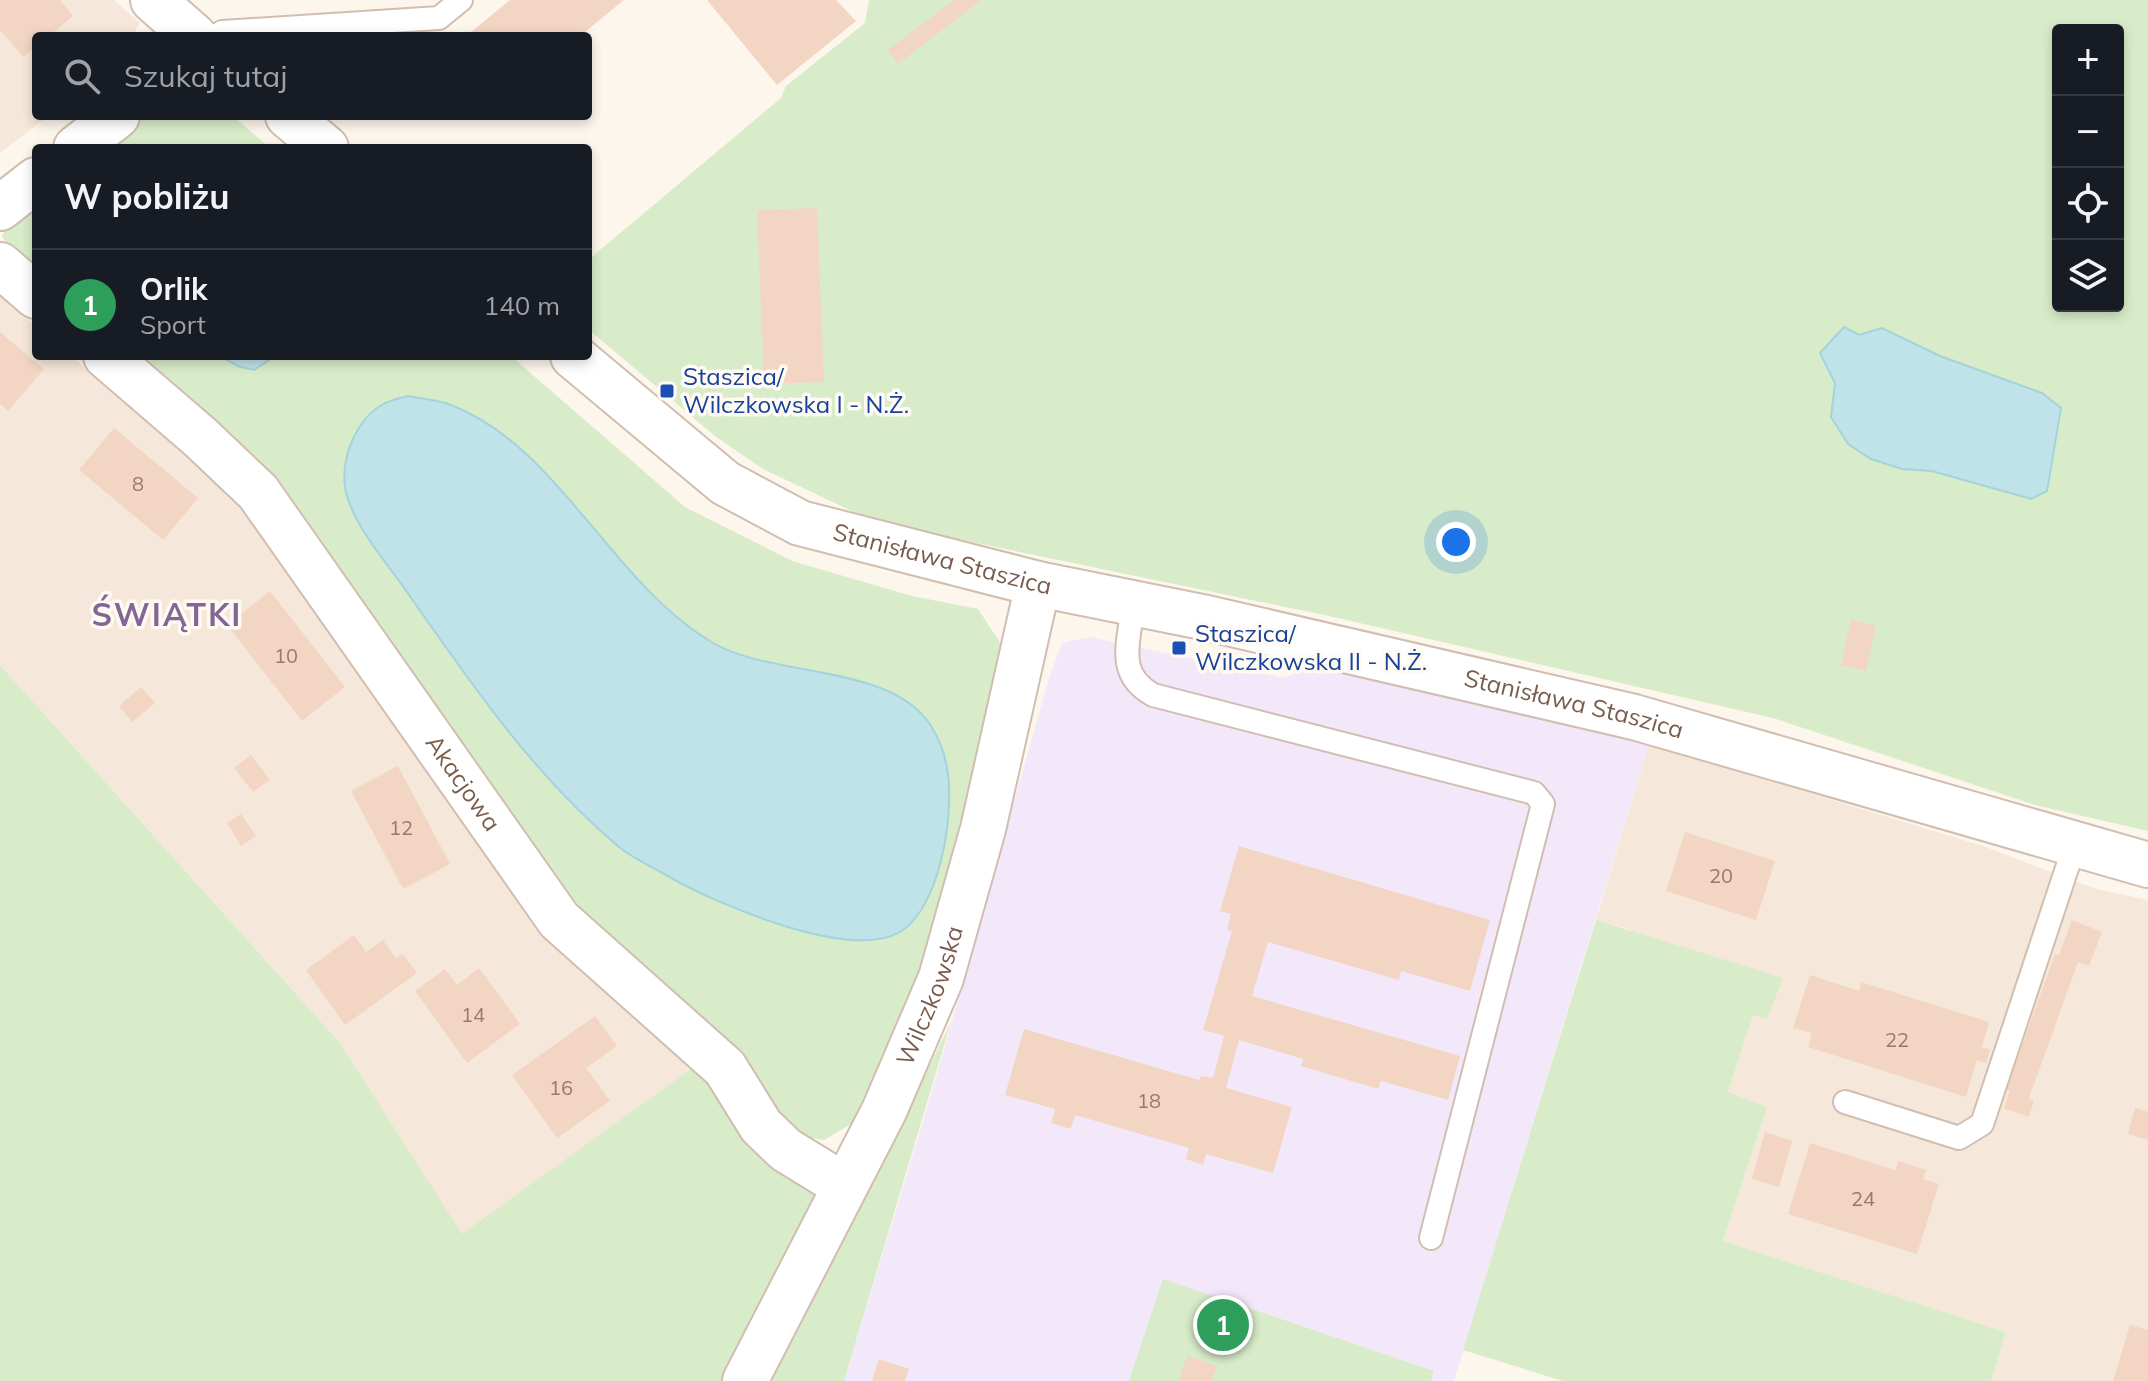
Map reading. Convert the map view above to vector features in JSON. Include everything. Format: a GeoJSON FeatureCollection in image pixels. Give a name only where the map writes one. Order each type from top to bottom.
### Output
{"type":"FeatureCollection","features":[{"type":"Feature","properties":{"kind":"street"},"geometry":{"type":"LineString","coordinates":[[153,0],[189,32]]}},
{"type":"Feature","properties":{"kind":"street"},"geometry":{"type":"LineString","coordinates":[[81,144],[112,120]]}},
{"type":"Feature","properties":{"kind":"street"},"geometry":{"type":"LineString","coordinates":[[293,120],[321,144]]}},
{"type":"Feature","properties":{"kind":"street"},"geometry":{"type":"LineString","coordinates":[[0,208],[32,183]]}},
{"type":"Feature","properties":{"kind":"street"},"geometry":{"type":"LineString","coordinates":[[0,265],[32,293]]}},
{"type":"Feature","properties":{"kind":"street","name":"Akacjowa"},"geometry":{"type":"LineString","coordinates":[[111,360],[258,492],[559,920],[725,1068],[761,1126],[786,1150],[843,1185]]}},
{"type":"Feature","properties":{"kind":"street","name":"Stanisława Staszica"},"geometry":{"type":"LineString","coordinates":[[578,360],[725,483],[800,523],[1038,584],[1634,717],[1987,816],[2148,865]]}},
{"type":"Feature","properties":{"kind":"street","name":"Wilczkowska"},"geometry":{"type":"LineString","coordinates":[[745,1381],[843,1185],[884,1111],[941,978],[983,829],[1038,584]]}},
{"type":"Feature","properties":{"kind":"lane"},"geometry":{"type":"LineString","coordinates":[[222,32],[439,18],[461,0]]}},
{"type":"Feature","properties":{"kind":"lane"},"geometry":{"type":"LineString","coordinates":[[1133,603],[1126,671],[1137,686],[1153,695],[1534,793],[1543,804],[1431,1238]]}},
{"type":"Feature","properties":{"kind":"lane"},"geometry":{"type":"LineString","coordinates":[[1845,1102],[1959,1138],[1982,1124],[2075,844]]}},
{"type":"Feature","properties":{"kind":"shaded area"},"geometry":{"type":"Polygon","coordinates":[[[0,0],[114,0],[140,23],[134,32],[32,32],[32,120],[43,120],[0,153],[0,0]]]}},
{"type":"Feature","properties":{"kind":"shaded area"},"geometry":{"type":"Polygon","coordinates":[[[0,295],[32,323],[32,360],[76,360],[240,500],[698,1064],[462,1235],[340,1043],[0,665],[0,295]]]}},
{"type":"Feature","properties":{"kind":"shaded area"},"geometry":{"type":"Polygon","coordinates":[[[1089,637],[1284,678],[1324,661],[1649,744],[1454,1381],[844,1381],[929,1102],[1050,675],[1062,643],[1089,637]]]}},
{"type":"Feature","properties":{"kind":"shaded area"},"geometry":{"type":"Polygon","coordinates":[[[1649,744],[1983,846],[2096,889],[2148,900],[2148,1381],[1991,1381],[2006,1332],[1723,1241],[1767,1107],[1728,1093],[1753,1014],[1628,929],[1596,920],[1649,744]]]}},
{"type":"Feature","properties":{"kind":"green space"},"geometry":{"type":"Polygon","coordinates":[[[869,0],[2148,0],[2148,831],[2035,805],[1773,718],[1329,616],[875,522],[763,469],[715,436],[592,332],[592,257],[781,98],[786,86],[865,23],[869,0]]]}},
{"type":"Feature","properties":{"kind":"green space"},"geometry":{"type":"Polygon","coordinates":[[[139,120],[238,120],[265,144],[109,144],[139,120]]]}},
{"type":"Feature","properties":{"kind":"green space"},"geometry":{"type":"Polygon","coordinates":[[[32,205],[32,270],[10,251],[2,236],[7,225],[32,205]]]}},
{"type":"Feature","properties":{"kind":"green space"},"geometry":{"type":"Polygon","coordinates":[[[137,360],[516,360],[685,507],[792,561],[912,596],[978,609],[1001,644],[965,826],[922,971],[851,1124],[824,1140],[796,1135],[571,908],[414,676],[271,481],[137,360]]]}},
{"type":"Feature","properties":{"kind":"green space"},"geometry":{"type":"Polygon","coordinates":[[[0,665],[340,1043],[462,1234],[698,1064],[812,1190],[865,1198],[951,1022],[844,1381],[0,1381],[0,665]]]}},
{"type":"Feature","properties":{"kind":"green space"},"geometry":{"type":"Polygon","coordinates":[[[1596,920],[1783,978],[1767,1019],[1753,1015],[1728,1092],[1767,1107],[1723,1241],[2006,1332],[1991,1381],[1563,1381],[1463,1350],[1596,920]]]}},
{"type":"Feature","properties":{"kind":"green space"},"geometry":{"type":"Polygon","coordinates":[[[1163,1279],[1434,1371],[1431,1381],[1129,1381],[1163,1279]]]}},
{"type":"Feature","properties":{"kind":"water"},"geometry":{"type":"Polygon","coordinates":[[[1844,327],[1859,335],[1882,328],[1940,356],[2042,393],[2061,408],[2047,491],[2031,499],[1932,471],[1902,469],[1871,459],[1848,444],[1831,417],[1835,383],[1820,353],[1844,327]]]}},
{"type":"Feature","properties":{"kind":"water"},"geometry":{"type":"Polygon","coordinates":[[[227,360],[269,360],[254,370],[227,360]]]}},
{"type":"Feature","properties":{"kind":"water"},"geometry":{"type":"Polygon","coordinates":[[[408,396],[451,405],[489,425],[523,451],[555,483],[646,588],[679,619],[715,644],[740,655],[862,682],[889,692],[913,706],[931,726],[943,752],[949,780],[949,808],[937,874],[927,900],[912,922],[903,930],[881,939],[853,940],[820,935],[752,915],[692,889],[631,856],[558,789],[504,726],[370,542],[354,515],[344,475],[352,440],[373,411],[392,400],[408,396]]]}},
{"type":"Feature","properties":{"kind":"building"},"geometry":{"type":"Polygon","coordinates":[[[0,0],[60,0],[73,16],[54,32],[32,32],[32,49],[23,57],[0,30],[0,0]]]}},
{"type":"Feature","properties":{"kind":"building"},"geometry":{"type":"Polygon","coordinates":[[[510,0],[624,0],[585,32],[471,32],[510,0]]]}},
{"type":"Feature","properties":{"kind":"building"},"geometry":{"type":"Polygon","coordinates":[[[707,0],[836,0],[856,21],[777,85],[707,0]]]}},
{"type":"Feature","properties":{"kind":"building"},"geometry":{"type":"Polygon","coordinates":[[[954,0],[981,0],[898,64],[888,50],[954,0]]]}},
{"type":"Feature","properties":{"kind":"building"},"geometry":{"type":"Polygon","coordinates":[[[817,208],[824,382],[764,384],[757,210],[817,208]]]}},
{"type":"Feature","properties":{"kind":"building"},"geometry":{"type":"Polygon","coordinates":[[[0,332],[44,369],[8,411],[0,404],[0,332]]]}},
{"type":"Feature","properties":{"kind":"building"},"geometry":{"type":"Polygon","coordinates":[[[114,428],[198,498],[163,540],[79,470],[114,428]]]}},
{"type":"Feature","properties":{"kind":"building"},"geometry":{"type":"Polygon","coordinates":[[[270,591],[345,687],[302,721],[227,625],[270,591]]]}},
{"type":"Feature","properties":{"kind":"building"},"geometry":{"type":"Polygon","coordinates":[[[1851,620],[1876,626],[1866,671],[1841,665],[1851,620]]]}},
{"type":"Feature","properties":{"kind":"building"},"geometry":{"type":"Polygon","coordinates":[[[141,687],[155,703],[132,722],[119,706],[141,687]]]}},
{"type":"Feature","properties":{"kind":"building"},"geometry":{"type":"Polygon","coordinates":[[[251,755],[270,780],[253,792],[234,768],[251,755]]]}},
{"type":"Feature","properties":{"kind":"building"},"geometry":{"type":"Polygon","coordinates":[[[398,766],[450,864],[403,889],[351,791],[398,766]]]}},
{"type":"Feature","properties":{"kind":"building"},"geometry":{"type":"Polygon","coordinates":[[[241,814],[256,836],[241,846],[227,823],[241,814]]]}},
{"type":"Feature","properties":{"kind":"building"},"geometry":{"type":"Polygon","coordinates":[[[1685,832],[1775,861],[1756,920],[1666,891],[1685,832]]]}},
{"type":"Feature","properties":{"kind":"building"},"geometry":{"type":"Polygon","coordinates":[[[1239,846],[1490,920],[1470,991],[1401,971],[1399,980],[1268,942],[1252,996],[1460,1056],[1448,1100],[1381,1081],[1378,1089],[1301,1066],[1303,1059],[1239,1040],[1226,1088],[1292,1107],[1273,1173],[1206,1154],[1203,1165],[1186,1159],[1189,1148],[1075,1115],[1071,1129],[1051,1123],[1055,1109],[1005,1095],[1024,1029],[1199,1080],[1201,1076],[1213,1078],[1224,1036],[1203,1030],[1232,931],[1227,929],[1231,914],[1220,911],[1239,846]]]}},
{"type":"Feature","properties":{"kind":"building"},"geometry":{"type":"Polygon","coordinates":[[[2072,920],[2102,932],[2089,966],[2078,962],[2029,1098],[2034,1101],[2029,1117],[2004,1108],[2010,1091],[2006,1090],[2055,954],[2059,955],[2072,920]]]}},
{"type":"Feature","properties":{"kind":"building"},"geometry":{"type":"Polygon","coordinates":[[[354,935],[366,952],[383,940],[396,958],[403,954],[417,973],[345,1025],[306,970],[354,935]]]}},
{"type":"Feature","properties":{"kind":"building"},"geometry":{"type":"Polygon","coordinates":[[[479,968],[520,1024],[467,1063],[415,991],[445,969],[457,985],[479,968]]]}},
{"type":"Feature","properties":{"kind":"building"},"geometry":{"type":"Polygon","coordinates":[[[1810,975],[1859,991],[1861,982],[1989,1022],[1982,1047],[1990,1050],[1986,1063],[1977,1060],[1966,1097],[1808,1047],[1812,1033],[1793,1028],[1810,975]]]}},
{"type":"Feature","properties":{"kind":"building"},"geometry":{"type":"Polygon","coordinates":[[[595,1016],[617,1046],[586,1068],[610,1101],[557,1138],[512,1075],[595,1016]]]}},
{"type":"Feature","properties":{"kind":"building"},"geometry":{"type":"Polygon","coordinates":[[[2135,1108],[2148,1112],[2148,1140],[2128,1134],[2135,1108]]]}},
{"type":"Feature","properties":{"kind":"building"},"geometry":{"type":"Polygon","coordinates":[[[1765,1132],[1792,1141],[1779,1187],[1752,1179],[1765,1132]]]}},
{"type":"Feature","properties":{"kind":"building"},"geometry":{"type":"Polygon","coordinates":[[[1810,1143],[1895,1170],[1899,1161],[1926,1170],[1923,1179],[1939,1184],[1917,1254],[1788,1214],[1810,1143]]]}},
{"type":"Feature","properties":{"kind":"building"},"geometry":{"type":"Polygon","coordinates":[[[2130,1325],[2148,1330],[2148,1381],[2113,1381],[2130,1325]]]}},
{"type":"Feature","properties":{"kind":"building"},"geometry":{"type":"Polygon","coordinates":[[[1187,1356],[1217,1366],[1211,1381],[1179,1381],[1187,1356]]]}},
{"type":"Feature","properties":{"kind":"building"},"geometry":{"type":"Polygon","coordinates":[[[879,1359],[909,1369],[905,1381],[872,1381],[879,1359]]]}},
{"type":"Feature","properties":{"kind":"place","name":"Staszica/ Wilczkowska I - N.Ż."},"geometry":{"type":"Point","coordinates":[667,391]}},
{"type":"Feature","properties":{"kind":"place","name":"Staszica/ Wilczkowska II - N.Ż."},"geometry":{"type":"Point","coordinates":[1179,648]}},
{"type":"Feature","properties":{"kind":"place","name":"Orlik"},"geometry":{"type":"Point","coordinates":[1223,1325]}},
{"type":"Feature","properties":{"kind":"district","name":"ŚWIĄTKI"},"geometry":{"type":"Point","coordinates":[167,615]}}]}
